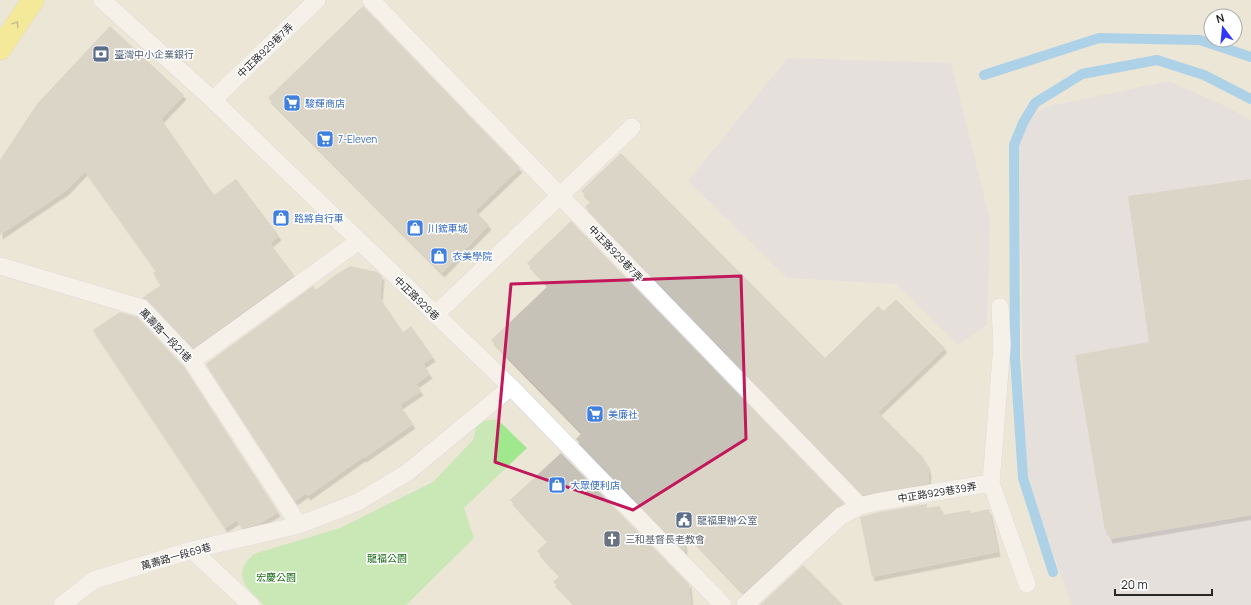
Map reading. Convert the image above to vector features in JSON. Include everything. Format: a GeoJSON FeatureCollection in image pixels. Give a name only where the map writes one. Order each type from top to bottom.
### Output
{"type":"FeatureCollection","features":[{"type":"Feature","properties":{"kind":"main road"},"geometry":{"type":"LineString","coordinates":[[0,49],[33,0]]}},
{"type":"Feature","properties":{"kind":"lane","name":"中正路929巷"},"geometry":{"type":"LineString","coordinates":[[102,0],[213,100],[511,387],[723,605]]}},
{"type":"Feature","properties":{"kind":"lane","name":"中正路929巷7弄"},"geometry":{"type":"LineString","coordinates":[[213,100],[317,0]]}},
{"type":"Feature","properties":{"kind":"lane","name":"中正路929巷7弄"},"geometry":{"type":"LineString","coordinates":[[371,0],[860,506]]}},
{"type":"Feature","properties":{"kind":"lane"},"geometry":{"type":"LineString","coordinates":[[435,315],[632,127]]}},
{"type":"Feature","properties":{"kind":"lane"},"geometry":{"type":"LineString","coordinates":[[192,361],[359,241]]}},
{"type":"Feature","properties":{"kind":"lane","name":"萬壽路一段21巷"},"geometry":{"type":"LineString","coordinates":[[0,266],[142,308],[192,361],[299,525]]}},
{"type":"Feature","properties":{"kind":"lane","name":"中正路929巷39弄"},"geometry":{"type":"LineString","coordinates":[[745,605],[841,516],[860,506],[991,483],[1002,345],[1000,307]]}},
{"type":"Feature","properties":{"kind":"lane","name":"萬壽路一段69巷"},"geometry":{"type":"LineString","coordinates":[[62,605],[94,580],[192,550],[299,525],[358,502],[408,472],[511,387]]}},
{"type":"Feature","properties":{"kind":"lane"},"geometry":{"type":"LineString","coordinates":[[991,483],[1027,584]]}},
{"type":"Feature","properties":{"kind":"lane"},"geometry":{"type":"LineString","coordinates":[[192,550],[251,605]]}},
{"type":"Feature","properties":{"kind":"highlighted area"},"geometry":{"type":"Polygon","coordinates":[[[741,276],[746,439],[633,510],[495,462],[511,284],[741,276]]]}},
{"type":"Feature","properties":{"kind":"shaded area"},"geometry":{"type":"Polygon","coordinates":[[[788,58],[951,63],[990,220],[987,325],[958,345],[896,284],[787,278],[688,181],[788,58]]]}},
{"type":"Feature","properties":{"kind":"shaded area"},"geometry":{"type":"Polygon","coordinates":[[[1169,81],[1225,106],[1251,120],[1251,605],[1072,605],[1025,477],[1019,145],[1024,130],[1036,113],[1046,107],[1169,81]]]}},
{"type":"Feature","properties":{"kind":"green space","name":"龍福公園"},"geometry":{"type":"Polygon","coordinates":[[[497,419],[527,448],[464,508],[474,538],[406,605],[264,605],[247,587],[242,575],[243,568],[254,554],[340,528],[433,482],[473,440],[477,422],[497,419]]]}},
{"type":"Feature","properties":{"kind":"building"},"geometry":{"type":"Polygon","coordinates":[[[363,6],[520,168],[475,211],[489,225],[442,273],[268,98],[363,6]]]}},
{"type":"Feature","properties":{"kind":"building"},"geometry":{"type":"Polygon","coordinates":[[[110,26],[184,95],[161,119],[214,195],[236,179],[279,236],[270,243],[294,275],[193,348],[149,301],[142,298],[161,285],[153,273],[156,271],[85,171],[67,190],[0,235],[0,160],[37,104],[110,26]]]}},
{"type":"Feature","properties":{"kind":"building"},"geometry":{"type":"Polygon","coordinates":[[[621,153],[825,358],[878,306],[884,311],[896,299],[945,348],[878,412],[922,456],[927,464],[929,473],[928,483],[863,495],[585,207],[591,201],[581,191],[621,153]]]}},
{"type":"Feature","properties":{"kind":"building"},"geometry":{"type":"Polygon","coordinates":[[[1251,179],[1251,515],[1110,539],[1107,530],[1105,531],[1075,355],[1149,342],[1128,196],[1251,179]]]}},
{"type":"Feature","properties":{"kind":"building"},"geometry":{"type":"Polygon","coordinates":[[[571,221],[844,503],[834,509],[743,593],[683,530],[685,552],[576,439],[582,433],[491,340],[548,286],[527,263],[571,221]]]}},
{"type":"Feature","properties":{"kind":"building"},"geometry":{"type":"Polygon","coordinates":[[[350,266],[377,272],[382,276],[380,298],[403,332],[411,326],[433,357],[423,364],[430,374],[416,384],[421,391],[400,405],[413,424],[308,496],[306,493],[295,501],[206,364],[313,286],[316,290],[335,275],[350,266]]]}},
{"type":"Feature","properties":{"kind":"building"},"geometry":{"type":"Polygon","coordinates":[[[120,312],[137,317],[184,367],[278,512],[259,524],[242,528],[237,520],[225,528],[93,330],[120,312]]]}},
{"type":"Feature","properties":{"kind":"building"},"geometry":{"type":"Polygon","coordinates":[[[561,453],[689,584],[691,605],[575,605],[553,582],[560,576],[537,551],[548,541],[510,500],[561,453]]]}},
{"type":"Feature","properties":{"kind":"building"},"geometry":{"type":"Polygon","coordinates":[[[927,504],[927,508],[940,506],[942,515],[970,510],[971,513],[989,509],[998,552],[872,577],[860,517],[879,512],[927,504]]]}},
{"type":"Feature","properties":{"kind":"building"},"geometry":{"type":"Polygon","coordinates":[[[803,565],[843,605],[760,605],[803,565]]]}},
{"type":"Feature","properties":{"kind":"waterway"},"geometry":{"type":"LineString","coordinates":[[984,75],[1099,38],[1200,40],[1251,57]]}},
{"type":"Feature","properties":{"kind":"waterway"},"geometry":{"type":"LineString","coordinates":[[1053,572],[1023,478],[1015,358],[1014,145],[1023,123],[1035,103],[1082,74],[1157,60],[1204,75],[1251,99]]}},
{"type":"Feature","properties":{"kind":"place","name":"臺灣中小企業銀行"},"geometry":{"type":"Point","coordinates":[101,54]}},
{"type":"Feature","properties":{"kind":"place","name":"駿輝商店"},"geometry":{"type":"Point","coordinates":[292,103]}},
{"type":"Feature","properties":{"kind":"place","name":"7-Eleven"},"geometry":{"type":"Point","coordinates":[325,139]}},
{"type":"Feature","properties":{"kind":"place","name":"路將自行車"},"geometry":{"type":"Point","coordinates":[281,218]}},
{"type":"Feature","properties":{"kind":"place","name":"川鋐車城"},"geometry":{"type":"Point","coordinates":[415,228]}},
{"type":"Feature","properties":{"kind":"place","name":"衣美學院"},"geometry":{"type":"Point","coordinates":[439,256]}},
{"type":"Feature","properties":{"kind":"place","name":"美廉社"},"geometry":{"type":"Point","coordinates":[595,414]}},
{"type":"Feature","properties":{"kind":"place","name":"大眾便利店"},"geometry":{"type":"Point","coordinates":[557,485]}},
{"type":"Feature","properties":{"kind":"place","name":"龍福里辦公室"},"geometry":{"type":"Point","coordinates":[684,520]}},
{"type":"Feature","properties":{"kind":"place","name":"三和基督長老教會"},"geometry":{"type":"Point","coordinates":[612,539]}},
{"type":"Feature","properties":{"kind":"park label","name":"宏慶公園"},"geometry":{"type":"Point","coordinates":[276,577]}}]}
